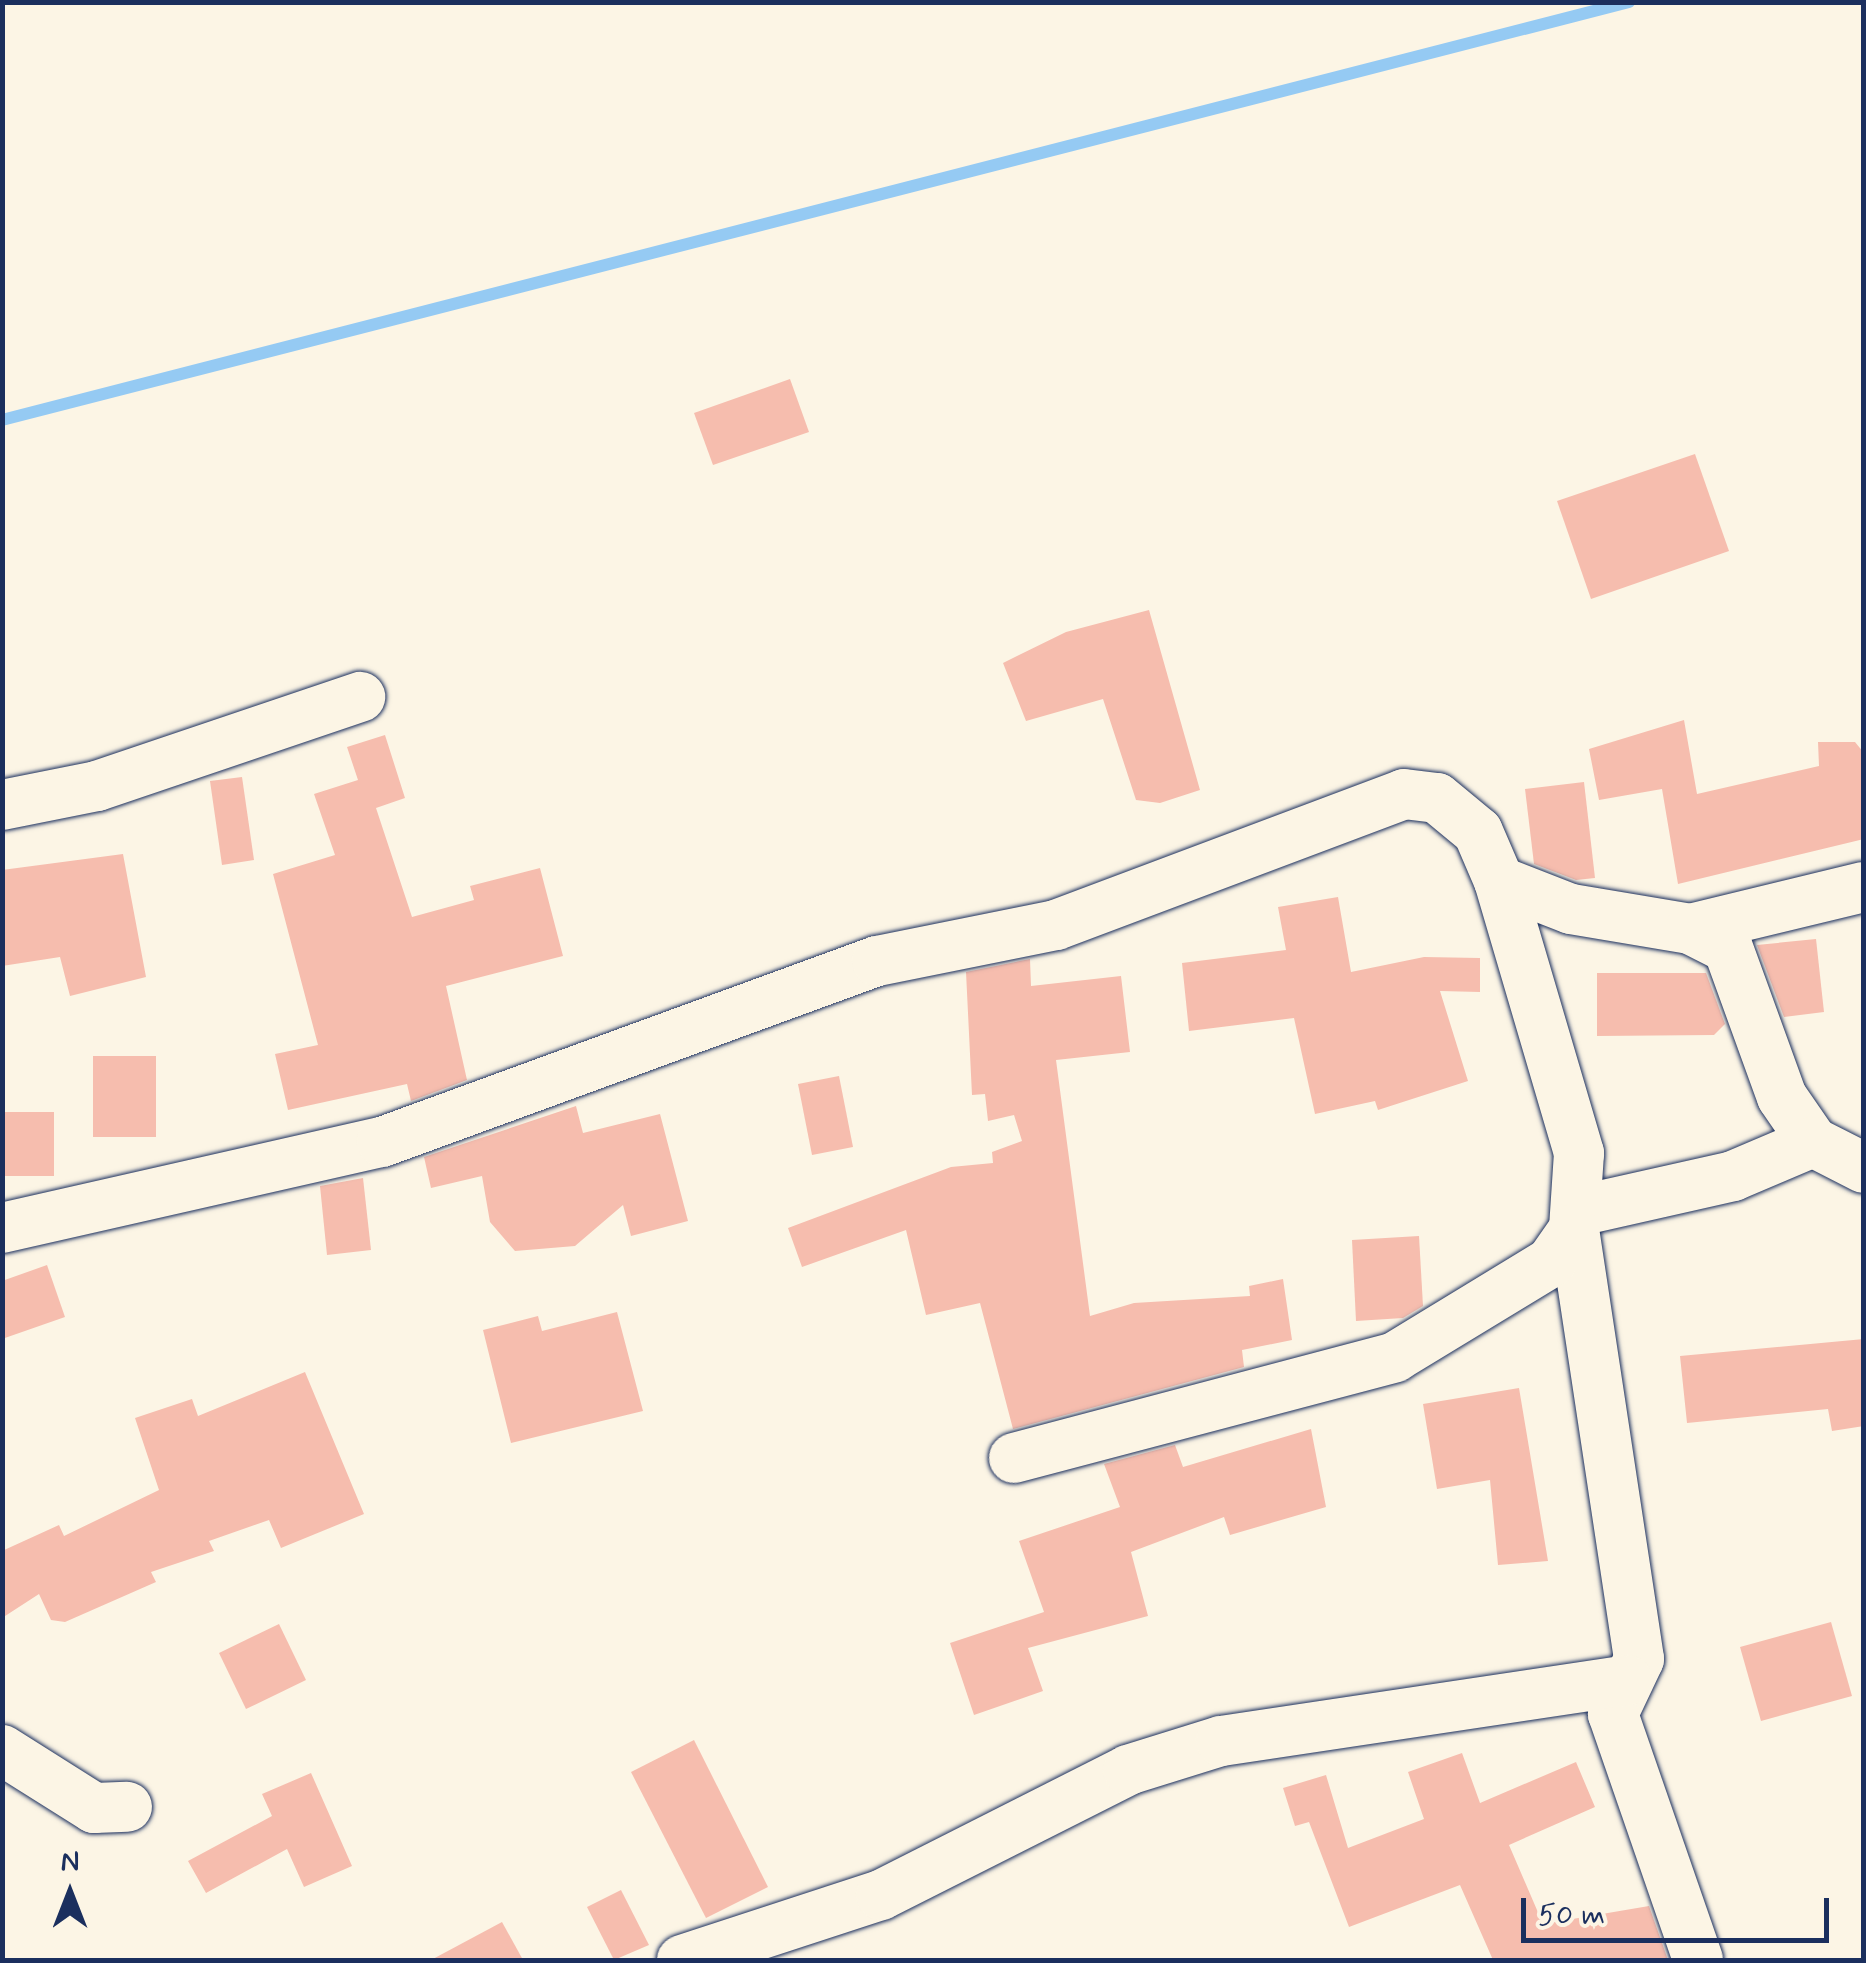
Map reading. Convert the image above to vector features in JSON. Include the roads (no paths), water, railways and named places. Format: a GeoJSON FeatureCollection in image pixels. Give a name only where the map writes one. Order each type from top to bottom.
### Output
{"type":"FeatureCollection","features":[{"type":"Feature","properties":{"kind":"street"},"geometry":{"type":"LineString","coordinates":[[2,806],[116,780],[360,697]]}},
{"type":"Feature","properties":{"kind":"street"},"geometry":{"type":"LineString","coordinates":[[2,1228],[382,1142],[877,960],[1056,925],[1404,794],[1459,811],[1499,881],[1579,1153],[1576,1220],[1639,1660],[1613,1714],[1698,1960]]}},
{"type":"Feature","properties":{"kind":"street"},"geometry":{"type":"LineString","coordinates":[[1499,881],[1571,910],[1690,929],[1728,948],[1782,1097],[1813,1142],[1864,1168]]}},
{"type":"Feature","properties":{"kind":"street"},"geometry":{"type":"LineString","coordinates":[[1690,929],[1864,886]]}},
{"type":"Feature","properties":{"kind":"street"},"geometry":{"type":"LineString","coordinates":[[1014,1458],[1395,1357],[1551,1262],[1576,1220],[1733,1176],[1813,1142]]}},
{"type":"Feature","properties":{"kind":"street"},"geometry":{"type":"LineString","coordinates":[[682,1960],[881,1895],[1128,1770],[1221,1741],[1627,1680]]}},
{"type":"Feature","properties":{"kind":"street"},"geometry":{"type":"LineString","coordinates":[[2,1750],[94,1808],[127,1807]]}},
{"type":"Feature","properties":{"kind":"waterway"},"geometry":{"type":"LineString","coordinates":[[2,420],[1629,2]]}}]}
